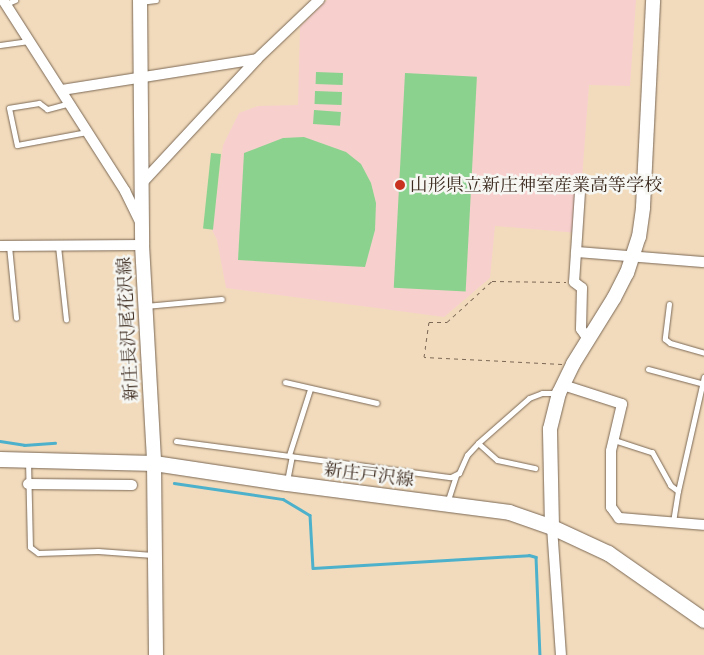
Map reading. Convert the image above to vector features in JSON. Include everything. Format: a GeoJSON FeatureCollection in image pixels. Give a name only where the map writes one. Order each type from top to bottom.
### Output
{"type":"FeatureCollection","features":[{"type":"Feature","properties":{"kind":"main road"},"geometry":{"type":"LineString","coordinates":[[552,527],[550,429],[561,389],[573,364],[614,298],[627,273],[639,237],[643,207],[653,0]]}},
{"type":"Feature","properties":{"kind":"main road","name":"新庄長沢尾花沢線"},"geometry":{"type":"LineString","coordinates":[[140,1],[139,78],[142,246],[154,463],[156,655]]}},
{"type":"Feature","properties":{"kind":"main road","name":"新庄戸沢線"},"geometry":{"type":"LineString","coordinates":[[0,459],[154,463],[287,484],[508,512],[552,527],[608,553],[704,620]]}},
{"type":"Feature","properties":{"kind":"street"},"geometry":{"type":"LineString","coordinates":[[141,184],[257,59],[319,0]]}},
{"type":"Feature","properties":{"kind":"street"},"geometry":{"type":"LineString","coordinates":[[8,1],[30,41],[125,191],[142,230]]}},
{"type":"Feature","properties":{"kind":"street"},"geometry":{"type":"LineString","coordinates":[[62,90],[257,59]]}},
{"type":"Feature","properties":{"kind":"street"},"geometry":{"type":"LineString","coordinates":[[580,192],[574,282],[582,288],[581,329],[588,339]]}},
{"type":"Feature","properties":{"kind":"street"},"geometry":{"type":"LineString","coordinates":[[5,246],[142,246]]}},
{"type":"Feature","properties":{"kind":"street"},"geometry":{"type":"LineString","coordinates":[[576,252],[704,262]]}},
{"type":"Feature","properties":{"kind":"street"},"geometry":{"type":"LineString","coordinates":[[561,389],[622,404],[611,451],[611,507],[620,518],[704,525]]}},
{"type":"Feature","properties":{"kind":"street"},"geometry":{"type":"LineString","coordinates":[[28,484],[132,485]]}},
{"type":"Feature","properties":{"kind":"street"},"geometry":{"type":"LineString","coordinates":[[552,527],[561,655]]}},
{"type":"Feature","properties":{"kind":"lane"},"geometry":{"type":"LineString","coordinates":[[140,1],[156,0]]}},
{"type":"Feature","properties":{"kind":"lane"},"geometry":{"type":"LineString","coordinates":[[0,45],[30,41]]}},
{"type":"Feature","properties":{"kind":"lane"},"geometry":{"type":"LineString","coordinates":[[70,103],[47,109],[39,103],[9,108],[17,145],[88,132]]}},
{"type":"Feature","properties":{"kind":"lane"},"geometry":{"type":"LineString","coordinates":[[5,246],[16,318]]}},
{"type":"Feature","properties":{"kind":"lane"},"geometry":{"type":"LineString","coordinates":[[58,246],[66,320]]}},
{"type":"Feature","properties":{"kind":"lane"},"geometry":{"type":"LineString","coordinates":[[145,306],[222,299]]}},
{"type":"Feature","properties":{"kind":"lane"},"geometry":{"type":"LineString","coordinates":[[670,304],[664,338],[670,343],[704,352]]}},
{"type":"Feature","properties":{"kind":"lane"},"geometry":{"type":"LineString","coordinates":[[648,369],[703,384]]}},
{"type":"Feature","properties":{"kind":"lane"},"geometry":{"type":"LineString","coordinates":[[673,522],[678,491],[704,377]]}},
{"type":"Feature","properties":{"kind":"lane"},"geometry":{"type":"LineString","coordinates":[[285,382],[376,404]]}},
{"type":"Feature","properties":{"kind":"lane"},"geometry":{"type":"LineString","coordinates":[[287,484],[291,456],[310,389]]}},
{"type":"Feature","properties":{"kind":"lane"},"geometry":{"type":"LineString","coordinates":[[447,504],[456,475],[478,443],[530,398],[561,389]]}},
{"type":"Feature","properties":{"kind":"lane"},"geometry":{"type":"LineString","coordinates":[[613,440],[652,452],[670,485],[678,491]]}},
{"type":"Feature","properties":{"kind":"lane"},"geometry":{"type":"LineString","coordinates":[[176,442],[451,477],[456,475]]}},
{"type":"Feature","properties":{"kind":"lane"},"geometry":{"type":"LineString","coordinates":[[478,443],[497,460],[535,468]]}},
{"type":"Feature","properties":{"kind":"lane"},"geometry":{"type":"LineString","coordinates":[[28,460],[30,547],[38,553],[98,551],[155,555]]}},
{"type":"Feature","properties":{"kind":"path"},"geometry":{"type":"LineString","coordinates":[[573,364],[424,357],[429,322],[447,322],[492,282],[574,282]]}},
{"type":"Feature","properties":{"kind":"shaded area","name":"山形県立新庄神室産業高等学校"},"geometry":{"type":"Polygon","coordinates":[[[327,0],[636,0],[630,86],[589,85],[578,233],[495,226],[490,278],[444,317],[226,288],[217,240],[212,230],[223,145],[239,113],[258,106],[298,105],[300,27],[327,0]]]}},
{"type":"Feature","properties":{"kind":"green space"},"geometry":{"type":"Polygon","coordinates":[[[316,72],[343,73],[343,85],[316,84],[316,72]]]}},
{"type":"Feature","properties":{"kind":"green space"},"geometry":{"type":"Polygon","coordinates":[[[405,73],[477,77],[466,291],[394,288],[405,73]]]}},
{"type":"Feature","properties":{"kind":"green space"},"geometry":{"type":"Polygon","coordinates":[[[315,91],[342,92],[342,105],[315,104],[315,91]]]}},
{"type":"Feature","properties":{"kind":"green space"},"geometry":{"type":"Polygon","coordinates":[[[314,110],[341,112],[340,126],[313,124],[314,110]]]}},
{"type":"Feature","properties":{"kind":"green space"},"geometry":{"type":"Polygon","coordinates":[[[304,137],[346,152],[361,164],[371,183],[376,203],[375,230],[365,267],[238,260],[244,153],[283,138],[304,137]]]}},
{"type":"Feature","properties":{"kind":"green space"},"geometry":{"type":"Polygon","coordinates":[[[211,153],[221,154],[213,230],[203,229],[211,153]]]}},
{"type":"Feature","properties":{"kind":"waterway"},"geometry":{"type":"LineString","coordinates":[[0,441],[24,445],[55,443]]}},
{"type":"Feature","properties":{"kind":"waterway"},"geometry":{"type":"LineString","coordinates":[[174,483],[283,499],[310,515],[313,568],[529,555],[536,557],[540,655]]}},
{"type":"Feature","properties":{"kind":"place","name":"山形県立新庄神室産業高等学校"},"geometry":{"type":"Point","coordinates":[400,185]}}]}
